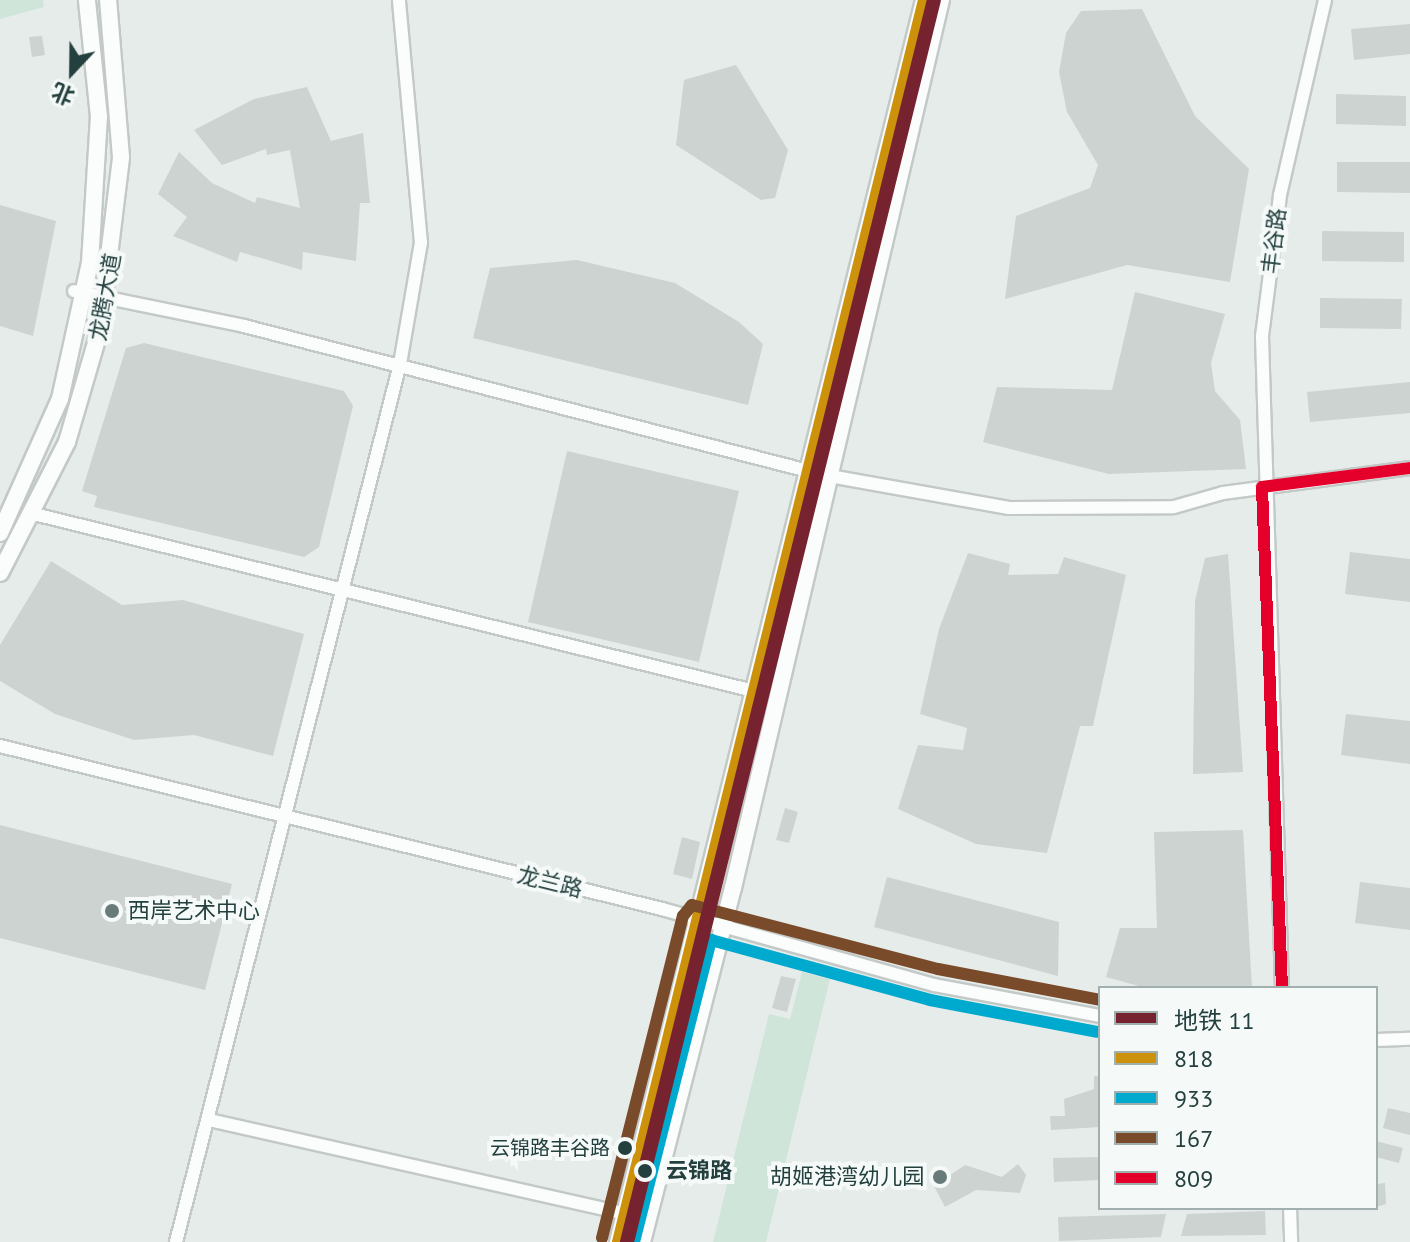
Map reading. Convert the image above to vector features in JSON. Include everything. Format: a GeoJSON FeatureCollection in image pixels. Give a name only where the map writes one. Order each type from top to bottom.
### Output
{"type":"FeatureCollection","features":[{"type":"Feature","properties":{"kind":"main road","name":"龙腾大道"},"geometry":{"type":"LineString","coordinates":[[0,533],[56,411],[79,292],[99,156],[87,0]]}},
{"type":"Feature","properties":{"kind":"main road","name":"龙腾大道"},"geometry":{"type":"LineString","coordinates":[[0,573],[34,514],[80,406],[106,296],[121,157],[108,0]]}},
{"type":"Feature","properties":{"kind":"main road"},"geometry":{"type":"LineString","coordinates":[[642,1242],[724,926],[816,473],[924,0]]}},
{"type":"Feature","properties":{"kind":"main road"},"geometry":{"type":"LineString","coordinates":[[618,1242],[754,691],[816,473],[941,0]]}},
{"type":"Feature","properties":{"kind":"street"},"geometry":{"type":"LineString","coordinates":[[176,1242],[400,364],[421,243],[399,0]]}},
{"type":"Feature","properties":{"kind":"street","name":"丰谷路"},"geometry":{"type":"LineString","coordinates":[[1282,986],[1262,487],[1262,336],[1274,242],[1325,0]]}},
{"type":"Feature","properties":{"kind":"street"},"geometry":{"type":"LineString","coordinates":[[79,292],[400,364],[816,473],[1009,508],[1174,507],[1262,487],[1410,468]]}},
{"type":"Feature","properties":{"kind":"street"},"geometry":{"type":"LineString","coordinates":[[34,514],[754,691]]}},
{"type":"Feature","properties":{"kind":"street","name":"龙兰路"},"geometry":{"type":"LineString","coordinates":[[0,746],[724,926],[934,985],[1098,1016]]}},
{"type":"Feature","properties":{"kind":"street"},"geometry":{"type":"LineString","coordinates":[[1378,1040],[1410,1039]]}},
{"type":"Feature","properties":{"kind":"street"},"geometry":{"type":"LineString","coordinates":[[209,1120],[625,1214]]}},
{"type":"Feature","properties":{"kind":"street"},"geometry":{"type":"LineString","coordinates":[[1290,1210],[1291,1242]]}},
{"type":"Feature","properties":{"kind":"green space"},"geometry":{"type":"Polygon","coordinates":[[[0,0],[43,0],[44,7],[0,19],[0,0]]]}},
{"type":"Feature","properties":{"kind":"green space"},"geometry":{"type":"Polygon","coordinates":[[[802,972],[830,979],[766,1242],[713,1242],[769,1014],[790,1019],[802,972]]]}},
{"type":"Feature","properties":{"kind":"building"},"geometry":{"type":"Polygon","coordinates":[[[1142,9],[1195,116],[1249,169],[1230,282],[1127,265],[1005,299],[1016,216],[1090,188],[1098,165],[1067,112],[1059,72],[1066,33],[1081,11],[1142,9]]]}},
{"type":"Feature","properties":{"kind":"building"},"geometry":{"type":"Polygon","coordinates":[[[1410,24],[1410,54],[1354,60],[1351,29],[1410,24]]]}},
{"type":"Feature","properties":{"kind":"building"},"geometry":{"type":"Polygon","coordinates":[[[42,36],[45,55],[32,57],[29,37],[42,36]]]}},
{"type":"Feature","properties":{"kind":"building"},"geometry":{"type":"Polygon","coordinates":[[[736,65],[788,150],[775,198],[761,200],[676,145],[684,80],[736,65]]]}},
{"type":"Feature","properties":{"kind":"building"},"geometry":{"type":"Polygon","coordinates":[[[307,87],[331,141],[363,133],[370,203],[360,203],[356,261],[303,252],[302,270],[240,252],[237,262],[173,236],[187,217],[158,194],[179,152],[212,183],[255,203],[257,197],[300,208],[290,150],[267,155],[266,149],[222,165],[194,130],[254,99],[307,87]]]}},
{"type":"Feature","properties":{"kind":"building"},"geometry":{"type":"Polygon","coordinates":[[[1336,94],[1406,96],[1406,126],[1336,124],[1336,94]]]}},
{"type":"Feature","properties":{"kind":"building"},"geometry":{"type":"Polygon","coordinates":[[[1337,162],[1410,162],[1410,193],[1337,192],[1337,162]]]}},
{"type":"Feature","properties":{"kind":"building"},"geometry":{"type":"Polygon","coordinates":[[[0,205],[56,221],[33,336],[0,326],[0,205]]]}},
{"type":"Feature","properties":{"kind":"building"},"geometry":{"type":"Polygon","coordinates":[[[1322,231],[1404,232],[1404,262],[1322,261],[1322,231]]]}},
{"type":"Feature","properties":{"kind":"building"},"geometry":{"type":"Polygon","coordinates":[[[577,260],[675,283],[739,322],[763,344],[748,405],[473,338],[490,268],[577,260]]]}},
{"type":"Feature","properties":{"kind":"building"},"geometry":{"type":"Polygon","coordinates":[[[1135,292],[1225,314],[1211,363],[1215,391],[1240,420],[1246,469],[1109,474],[983,442],[997,387],[1112,390],[1135,292]]]}},
{"type":"Feature","properties":{"kind":"building"},"geometry":{"type":"Polygon","coordinates":[[[1320,298],[1402,299],[1401,329],[1320,328],[1320,298]]]}},
{"type":"Feature","properties":{"kind":"building"},"geometry":{"type":"Polygon","coordinates":[[[144,343],[344,391],[353,406],[319,547],[304,557],[94,507],[97,496],[82,491],[126,348],[144,343]]]}},
{"type":"Feature","properties":{"kind":"building"},"geometry":{"type":"Polygon","coordinates":[[[1410,382],[1410,413],[1310,422],[1307,392],[1410,382]]]}},
{"type":"Feature","properties":{"kind":"building"},"geometry":{"type":"Polygon","coordinates":[[[567,451],[739,491],[699,662],[528,622],[567,451]]]}},
{"type":"Feature","properties":{"kind":"building"},"geometry":{"type":"Polygon","coordinates":[[[1350,552],[1410,559],[1410,602],[1345,594],[1350,552]]]}},
{"type":"Feature","properties":{"kind":"building"},"geometry":{"type":"Polygon","coordinates":[[[968,553],[1010,564],[1008,575],[1058,574],[1064,557],[1126,575],[1093,726],[1080,726],[1047,853],[976,844],[898,809],[918,745],[963,750],[967,728],[920,714],[939,629],[968,553]]]}},
{"type":"Feature","properties":{"kind":"building"},"geometry":{"type":"Polygon","coordinates":[[[1228,554],[1243,772],[1193,774],[1195,601],[1205,558],[1228,554]]]}},
{"type":"Feature","properties":{"kind":"building"},"geometry":{"type":"Polygon","coordinates":[[[51,561],[122,605],[183,600],[304,634],[273,756],[194,735],[134,740],[55,714],[0,681],[0,645],[51,561]]]}},
{"type":"Feature","properties":{"kind":"building"},"geometry":{"type":"Polygon","coordinates":[[[1346,714],[1410,721],[1410,764],[1341,755],[1346,714]]]}},
{"type":"Feature","properties":{"kind":"building"},"geometry":{"type":"Polygon","coordinates":[[[785,808],[798,812],[789,843],[776,840],[785,808]]]}},
{"type":"Feature","properties":{"kind":"building","name":"西岸艺术中心"},"geometry":{"type":"Polygon","coordinates":[[[0,825],[232,884],[205,990],[0,938],[0,825]]]}},
{"type":"Feature","properties":{"kind":"building"},"geometry":{"type":"Polygon","coordinates":[[[1243,830],[1252,986],[1139,986],[1106,977],[1120,928],[1157,928],[1154,832],[1243,830]]]}},
{"type":"Feature","properties":{"kind":"building"},"geometry":{"type":"Polygon","coordinates":[[[682,837],[700,842],[692,879],[673,874],[682,837]]]}},
{"type":"Feature","properties":{"kind":"building"},"geometry":{"type":"Polygon","coordinates":[[[887,877],[1059,922],[1058,976],[874,927],[887,877]]]}},
{"type":"Feature","properties":{"kind":"building"},"geometry":{"type":"Polygon","coordinates":[[[1360,882],[1410,888],[1410,930],[1355,923],[1360,882]]]}},
{"type":"Feature","properties":{"kind":"building"},"geometry":{"type":"Polygon","coordinates":[[[781,976],[796,979],[787,1012],[772,1008],[781,976]]]}},
{"type":"Feature","properties":{"kind":"building"},"geometry":{"type":"Polygon","coordinates":[[[1094,1076],[1098,1076],[1098,1127],[1051,1130],[1050,1116],[1065,1116],[1064,1099],[1094,1089],[1094,1076]]]}},
{"type":"Feature","properties":{"kind":"building"},"geometry":{"type":"Polygon","coordinates":[[[1388,1108],[1410,1113],[1410,1135],[1383,1128],[1388,1108]]]}},
{"type":"Feature","properties":{"kind":"building"},"geometry":{"type":"Polygon","coordinates":[[[1378,1142],[1403,1148],[1399,1163],[1378,1158],[1378,1142]]]}},
{"type":"Feature","properties":{"kind":"building"},"geometry":{"type":"Polygon","coordinates":[[[1098,1157],[1098,1180],[1054,1182],[1053,1158],[1098,1157]]]}},
{"type":"Feature","properties":{"kind":"building"},"geometry":{"type":"Polygon","coordinates":[[[1018,1164],[1026,1175],[1020,1193],[976,1190],[945,1207],[934,1186],[965,1165],[1002,1177],[1018,1164]]]}},
{"type":"Feature","properties":{"kind":"building"},"geometry":{"type":"Polygon","coordinates":[[[1385,1183],[1386,1204],[1378,1206],[1378,1184],[1385,1183]]]}},
{"type":"Feature","properties":{"kind":"building"},"geometry":{"type":"Polygon","coordinates":[[[1265,1211],[1266,1235],[1181,1236],[1187,1214],[1265,1211]]]}},
{"type":"Feature","properties":{"kind":"building"},"geometry":{"type":"Polygon","coordinates":[[[1166,1214],[1161,1237],[1059,1241],[1058,1217],[1166,1214]]]}},
{"type":"Feature","properties":{"kind":"metro line","name":"11"},"geometry":{"type":"LineString","coordinates":[[627,1242],[934,0]]}},
{"type":"Feature","properties":{"kind":"transit line","name":"818"},"geometry":{"type":"LineString","coordinates":[[618,1242],[924,0]]}},
{"type":"Feature","properties":{"kind":"transit line","name":"809"},"geometry":{"type":"LineString","coordinates":[[1282,986],[1262,487],[1410,468]]}},
{"type":"Feature","properties":{"kind":"transit line","name":"167"},"geometry":{"type":"LineString","coordinates":[[602,1238],[683,916],[692,905],[938,969],[1098,1000]]}},
{"type":"Feature","properties":{"kind":"transit line","name":"933"},"geometry":{"type":"LineString","coordinates":[[634,1242],[711,940],[930,1000],[1097,1032]]}},
{"type":"Feature","properties":{"kind":"place","name":"西岸艺术中心"},"geometry":{"type":"Point","coordinates":[112,911]}},
{"type":"Feature","properties":{"kind":"place","name":"云锦路丰谷路"},"geometry":{"type":"Point","coordinates":[625,1148]}},
{"type":"Feature","properties":{"kind":"place","name":"云锦路"},"geometry":{"type":"Point","coordinates":[645,1171]}},
{"type":"Feature","properties":{"kind":"place","name":"胡姬港湾幼儿园"},"geometry":{"type":"Point","coordinates":[940,1177]}}]}
